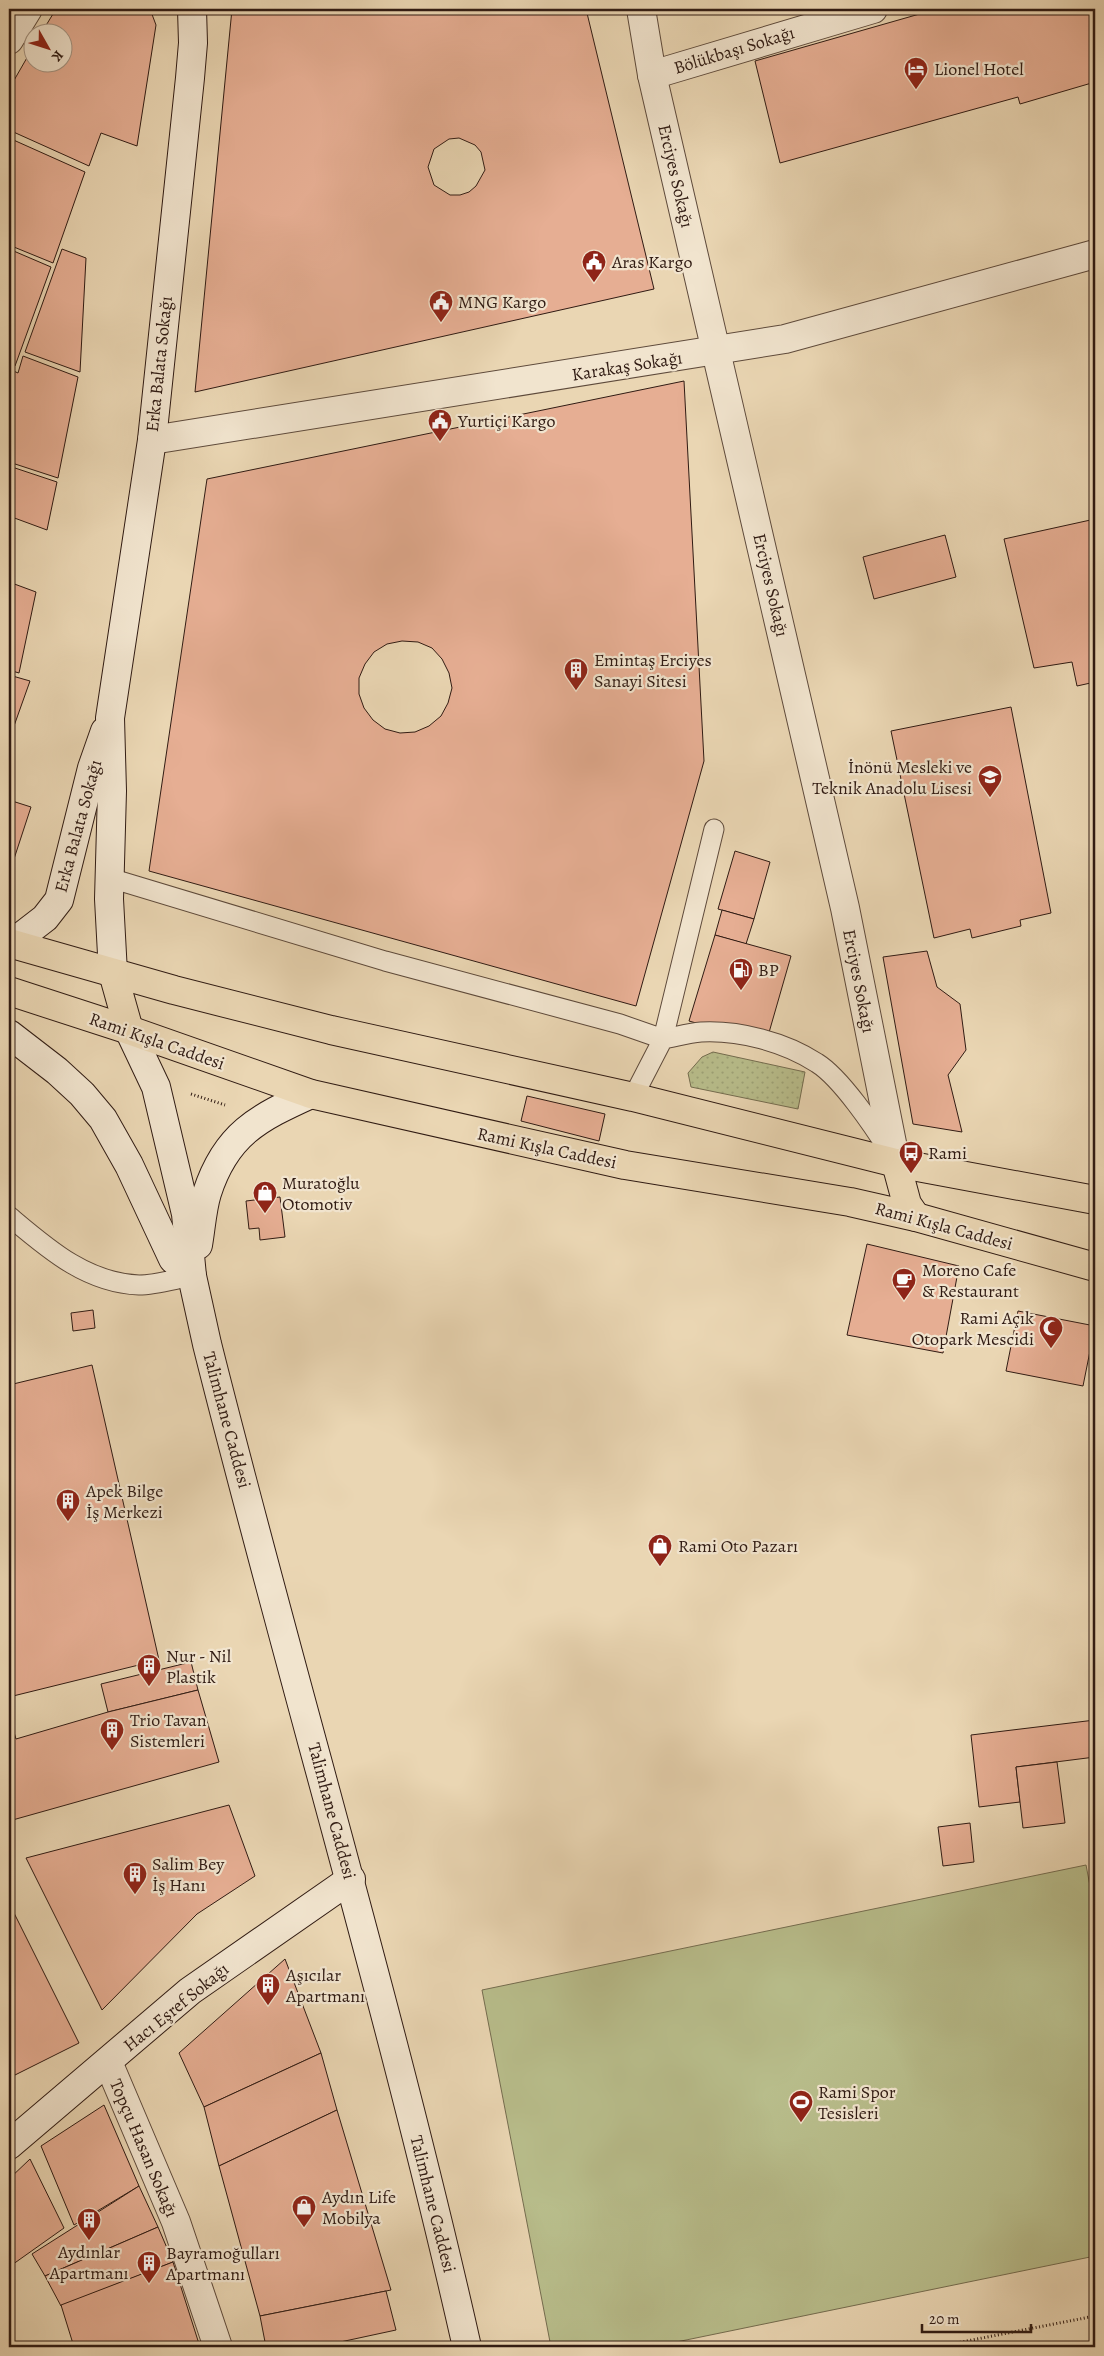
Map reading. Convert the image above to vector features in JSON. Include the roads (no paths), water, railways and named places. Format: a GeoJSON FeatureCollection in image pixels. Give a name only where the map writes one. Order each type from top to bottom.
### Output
{"type":"FeatureCollection","features":[{"type":"Feature","properties":{"kind":"main road"},"geometry":{"type":"LineString","coordinates":[[9,942],[113,973],[331,1030],[633,1097],[896,1163],[1095,1200]]}},
{"type":"Feature","properties":{"kind":"main road"},"geometry":{"type":"LineString","coordinates":[[113,973],[129,1030]]}},
{"type":"Feature","properties":{"kind":"main road","name":"Rami Kışla Caddesi"},"geometry":{"type":"LineString","coordinates":[[9,991],[129,1030],[311,1094],[625,1165],[850,1202],[916,1217],[1095,1267]]}},
{"type":"Feature","properties":{"kind":"main road"},"geometry":{"type":"LineString","coordinates":[[896,1163],[907,1204],[916,1217]]}},
{"type":"Feature","properties":{"kind":"street"},"geometry":{"type":"LineString","coordinates":[[9,40],[28,9]]}},
{"type":"Feature","properties":{"kind":"street","name":"Erka Balata Sokağı"},"geometry":{"type":"LineString","coordinates":[[113,973],[110,878],[112,790],[110,718],[152,440],[190,78],[193,43],[192,9]]}},
{"type":"Feature","properties":{"kind":"street","name":"Erciyes Sokağı"},"geometry":{"type":"LineString","coordinates":[[641,9],[652,75],[843,898],[896,1163]]}},
{"type":"Feature","properties":{"kind":"street","name":"Bölükbaşı Sokağı"},"geometry":{"type":"LineString","coordinates":[[652,75],[873,9]]}},
{"type":"Feature","properties":{"kind":"street","name":"Karakaş Sokağı"},"geometry":{"type":"LineString","coordinates":[[152,440],[785,339],[1095,254]]}},
{"type":"Feature","properties":{"kind":"street","name":"Erka Balata Sokağı"},"geometry":{"type":"LineString","coordinates":[[9,942],[23,935],[45,918],[59,900],[92,768],[110,718]]}},
{"type":"Feature","properties":{"kind":"street","name":"Talimhane Caddesi"},"geometry":{"type":"LineString","coordinates":[[129,1030],[156,1087],[186,1214],[192,1276],[225,1415],[351,1879],[449,2268],[467,2347]]}},
{"type":"Feature","properties":{"kind":"street"},"geometry":{"type":"LineString","coordinates":[[9,1034],[57,1071],[82,1094],[103,1119],[129,1165],[173,1259],[192,1276]]}},
{"type":"Feature","properties":{"kind":"street"},"geometry":{"type":"LineString","coordinates":[[192,1276],[206,1194],[216,1169],[230,1145],[254,1122],[311,1094]]}},
{"type":"Feature","properties":{"kind":"street","name":"Hacı Eşref Sokağı"},"geometry":{"type":"LineString","coordinates":[[9,2145],[190,1991],[351,1879]]}},
{"type":"Feature","properties":{"kind":"street","name":"Topçu Hasan Sokağı"},"geometry":{"type":"LineString","coordinates":[[108,2062],[176,2222],[218,2347]]}},
{"type":"Feature","properties":{"kind":"lane"},"geometry":{"type":"LineString","coordinates":[[633,1097],[663,1039],[714,829]]}},
{"type":"Feature","properties":{"kind":"lane"},"geometry":{"type":"LineString","coordinates":[[110,878],[385,961],[620,1024],[663,1039],[702,1032],[742,1035],[784,1047],[818,1064],[840,1085],[872,1124],[896,1163]]}},
{"type":"Feature","properties":{"kind":"lane"},"geometry":{"type":"LineString","coordinates":[[9,1216],[46,1248],[76,1267],[108,1281],[140,1285],[192,1276]]}},
{"type":"Feature","properties":{"kind":"place","name":"Lionel Hotel"},"geometry":{"type":"Point","coordinates":[916,90]}},
{"type":"Feature","properties":{"kind":"place","name":"Aras Kargo"},"geometry":{"type":"Point","coordinates":[594,283]}},
{"type":"Feature","properties":{"kind":"place","name":"MNG Kargo"},"geometry":{"type":"Point","coordinates":[441,323]}},
{"type":"Feature","properties":{"kind":"place","name":"Yurtiçi Kargo"},"geometry":{"type":"Point","coordinates":[440,442]}},
{"type":"Feature","properties":{"kind":"place","name":"Emintaş Erciyes Sanayi Sitesi"},"geometry":{"type":"Point","coordinates":[576,691]}},
{"type":"Feature","properties":{"kind":"place","name":"İnönü Mesleki ve Teknik Anadolu Lisesi"},"geometry":{"type":"Point","coordinates":[990,798]}},
{"type":"Feature","properties":{"kind":"place","name":"BP"},"geometry":{"type":"Point","coordinates":[741,991]}},
{"type":"Feature","properties":{"kind":"place","name":"Rami"},"geometry":{"type":"Point","coordinates":[911,1174]}},
{"type":"Feature","properties":{"kind":"place","name":"Muratoğlu Otomotiv"},"geometry":{"type":"Point","coordinates":[265,1214]}},
{"type":"Feature","properties":{"kind":"place","name":"Moreno Cafe & Restaurant"},"geometry":{"type":"Point","coordinates":[904,1301]}},
{"type":"Feature","properties":{"kind":"place","name":"Rami Açık Otopark Mescidi"},"geometry":{"type":"Point","coordinates":[1051,1349]}},
{"type":"Feature","properties":{"kind":"place","name":"Apek Bilge İş Merkezi"},"geometry":{"type":"Point","coordinates":[68,1522]}},
{"type":"Feature","properties":{"kind":"place","name":"Rami Oto Pazarı"},"geometry":{"type":"Point","coordinates":[660,1567]}},
{"type":"Feature","properties":{"kind":"place","name":"Nur - Nil Plastik"},"geometry":{"type":"Point","coordinates":[149,1687]}},
{"type":"Feature","properties":{"kind":"place","name":"Trio Tavan Sistemleri"},"geometry":{"type":"Point","coordinates":[112,1751]}},
{"type":"Feature","properties":{"kind":"place","name":"Salim Bey İş Hanı"},"geometry":{"type":"Point","coordinates":[135,1895]}},
{"type":"Feature","properties":{"kind":"place","name":"Aşıcılar Apartmanı"},"geometry":{"type":"Point","coordinates":[268,2006]}},
{"type":"Feature","properties":{"kind":"place","name":"Rami Spor Tesisleri"},"geometry":{"type":"Point","coordinates":[801,2123]}},
{"type":"Feature","properties":{"kind":"place","name":"Aydın Life Mobilya"},"geometry":{"type":"Point","coordinates":[304,2228]}},
{"type":"Feature","properties":{"kind":"place","name":"Aydınlar Apartmanı"},"geometry":{"type":"Point","coordinates":[89,2241]}},
{"type":"Feature","properties":{"kind":"place","name":"Bayramoğulları Apartmanı"},"geometry":{"type":"Point","coordinates":[149,2284]}}]}
